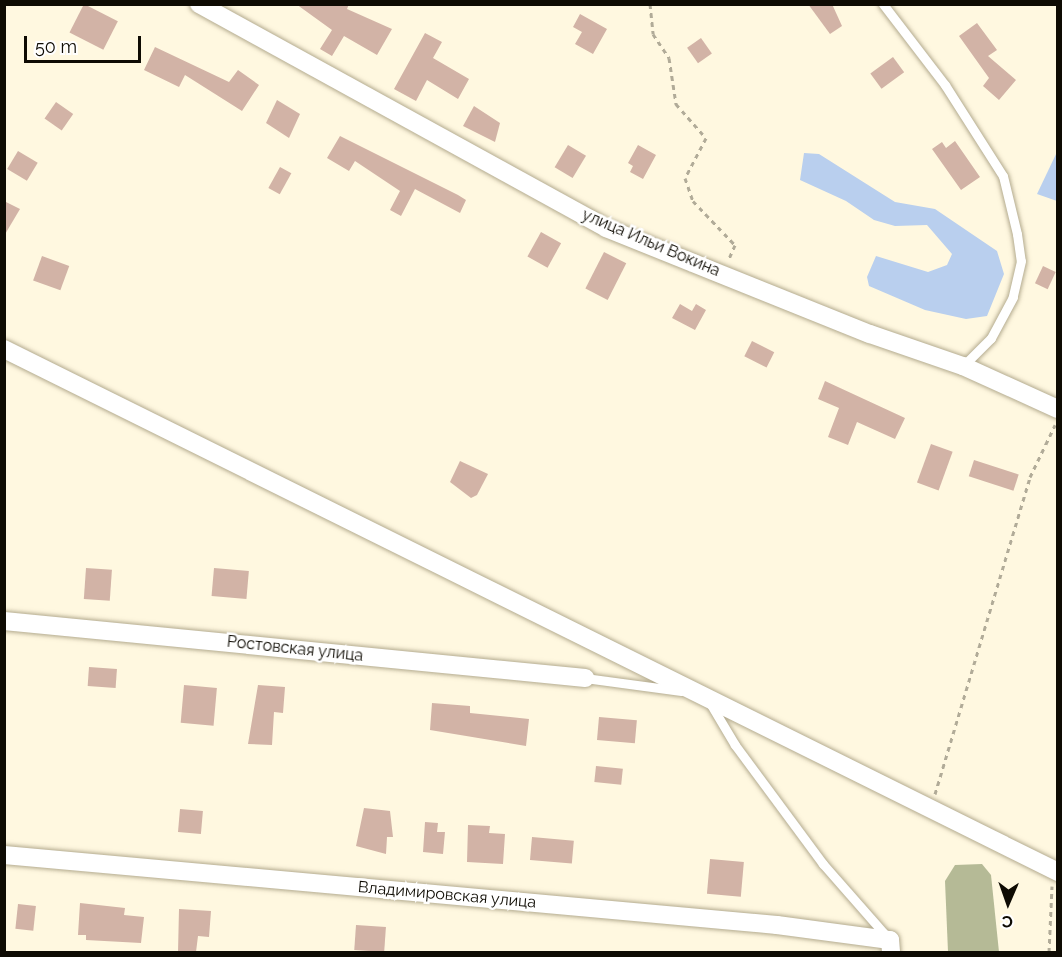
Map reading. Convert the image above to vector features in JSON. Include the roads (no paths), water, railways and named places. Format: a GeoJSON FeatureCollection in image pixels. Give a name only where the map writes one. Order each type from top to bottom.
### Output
{"type":"FeatureCollection","features":[{"type":"Feature","properties":{"kind":"street","name":"улица Ильи Вокина"},"geometry":{"type":"LineString","coordinates":[[199,4],[606,228],[723,273],[870,334],[963,366],[1058,409]]}},
{"type":"Feature","properties":{"kind":"street"},"geometry":{"type":"LineString","coordinates":[[4,349],[932,807],[1055,870]]}},
{"type":"Feature","properties":{"kind":"street","name":"Ростовская улица"},"geometry":{"type":"LineString","coordinates":[[4,621],[585,678]]}},
{"type":"Feature","properties":{"kind":"street","name":"Владимировская улица"},"geometry":{"type":"LineString","coordinates":[[4,855],[777,925],[891,946]]}},
{"type":"Feature","properties":{"kind":"lane"},"geometry":{"type":"LineString","coordinates":[[883,4],[945,85],[1003,176],[1017,234],[1021,261],[1013,297],[991,338],[963,366]]}},
{"type":"Feature","properties":{"kind":"lane"},"geometry":{"type":"LineString","coordinates":[[585,678],[704,694],[735,746],[823,864],[891,946]]}},
{"type":"Feature","properties":{"kind":"water"},"geometry":{"type":"Polygon","coordinates":[[[1057,152],[1057,201],[1037,194],[1057,152]]]}},
{"type":"Feature","properties":{"kind":"water"},"geometry":{"type":"Polygon","coordinates":[[[804,153],[819,154],[895,202],[935,209],[997,251],[1004,274],[987,316],[966,319],[925,310],[869,286],[867,277],[876,256],[928,272],[947,265],[952,254],[927,225],[895,226],[874,220],[846,201],[800,180],[804,153]]]}}]}
